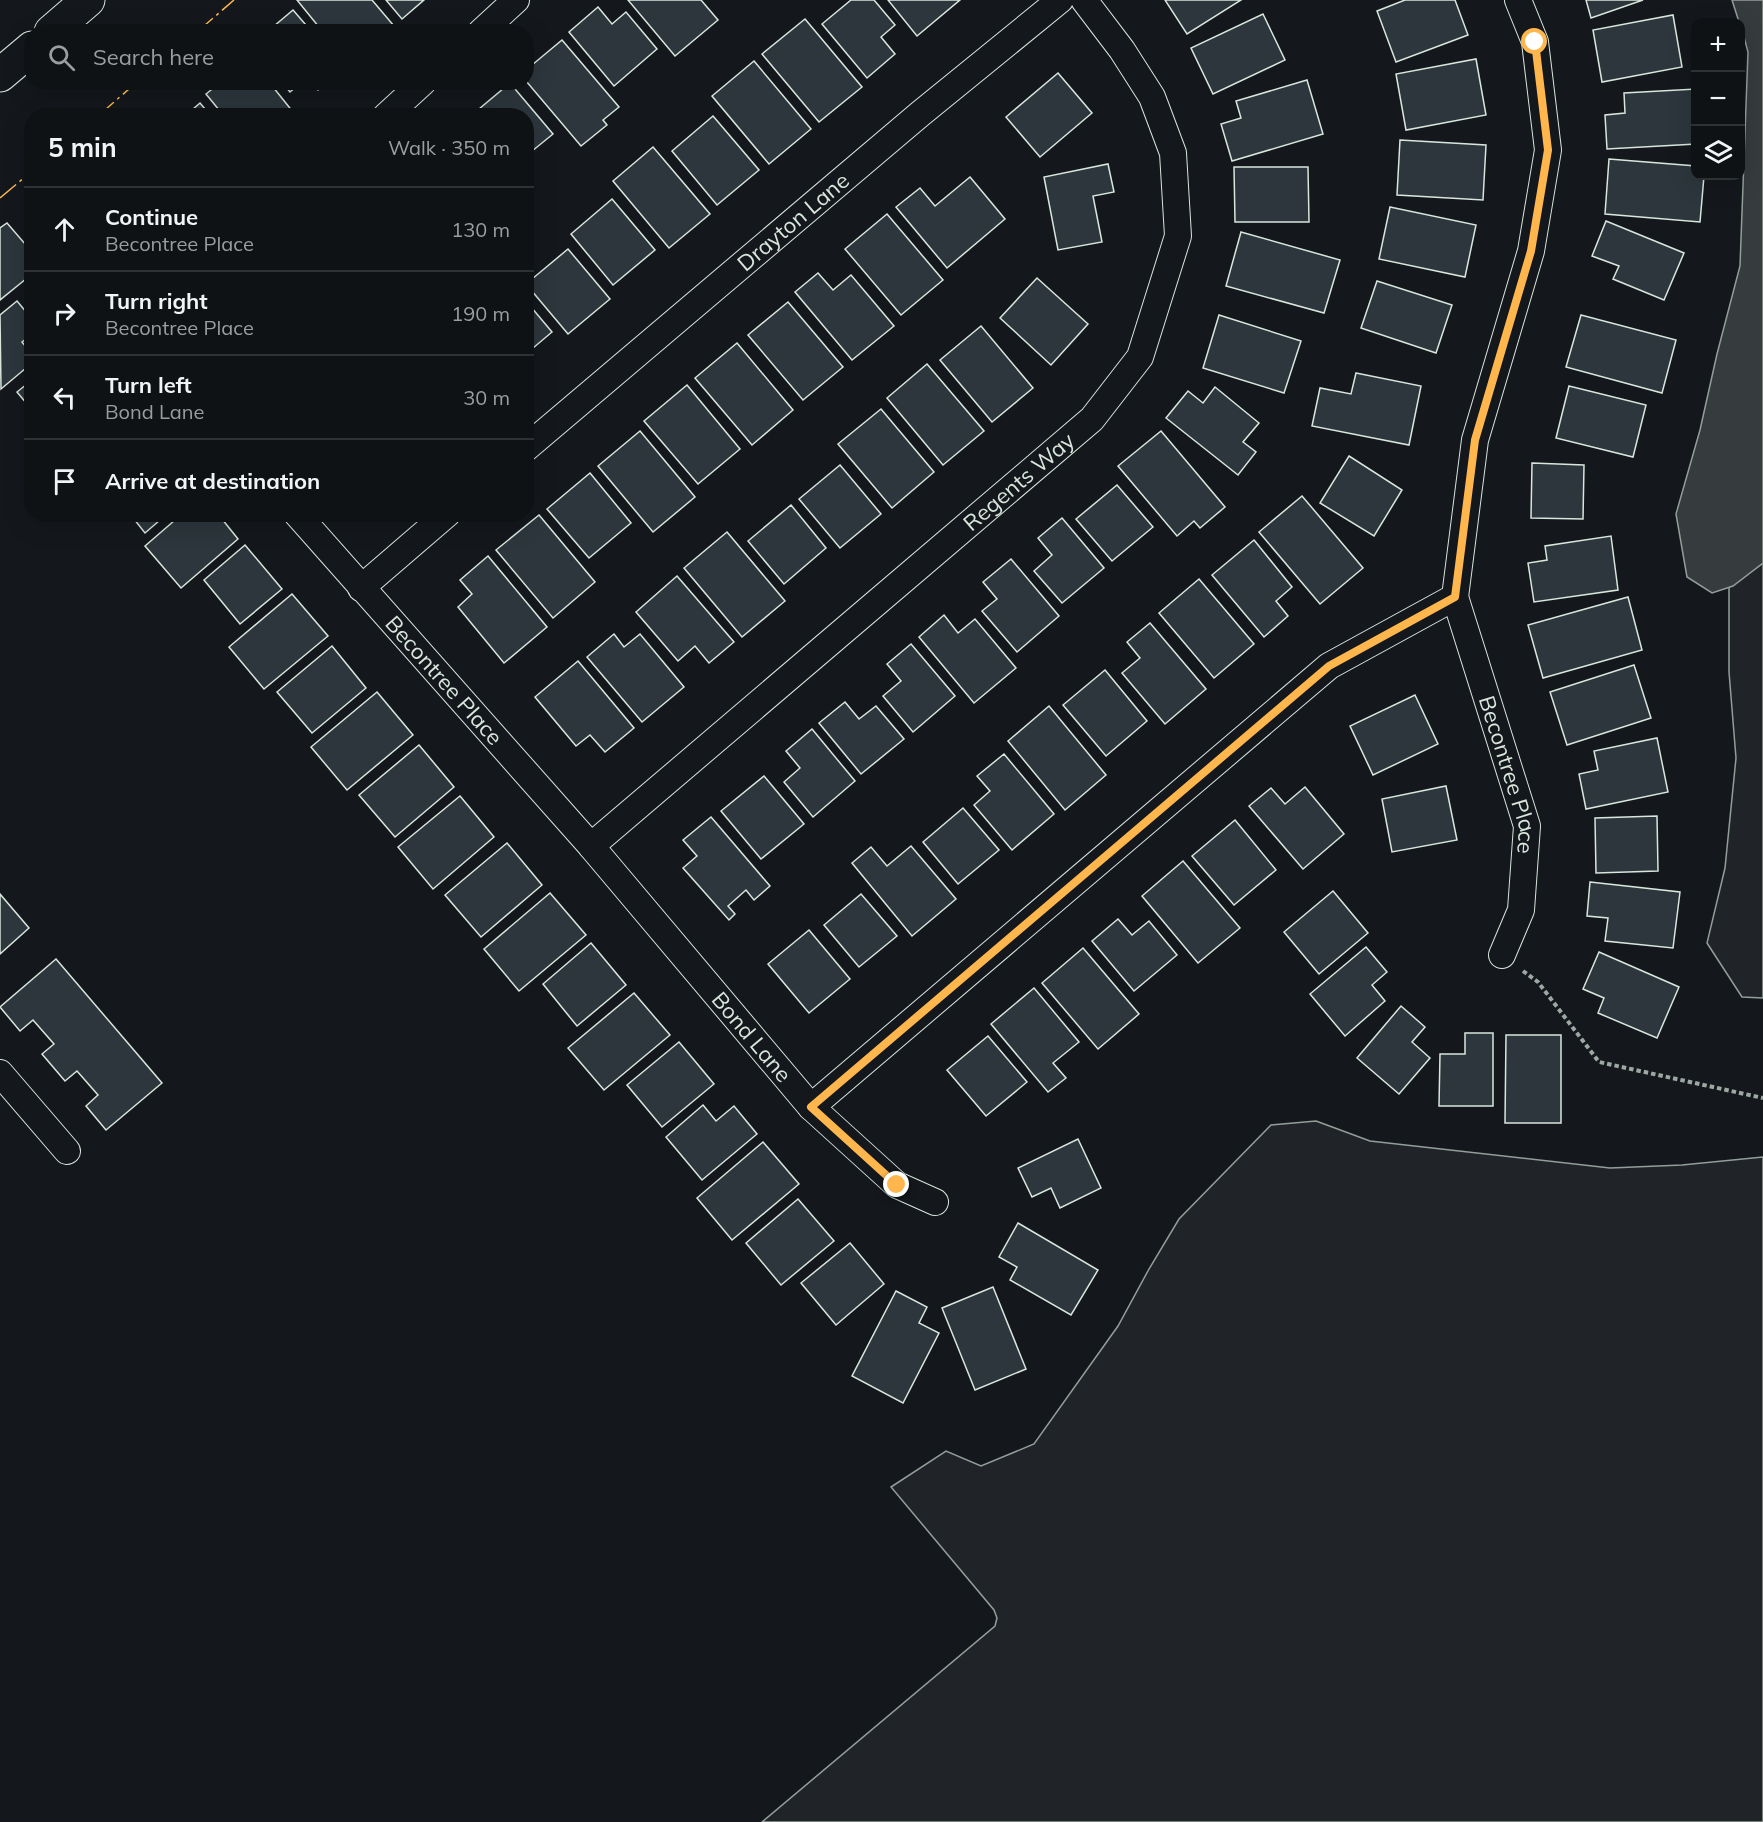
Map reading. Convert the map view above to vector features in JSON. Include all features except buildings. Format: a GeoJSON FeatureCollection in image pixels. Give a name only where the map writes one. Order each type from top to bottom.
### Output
{"type":"FeatureCollection","features":[{"type":"Feature","properties":{"kind":"main road"},"geometry":{"type":"LineString","coordinates":[[60,24],[88,0]]}},
{"type":"Feature","properties":{"kind":"main road"},"geometry":{"type":"LineString","coordinates":[[0,75],[24,55]]}},
{"type":"Feature","properties":{"kind":"street"},"geometry":{"type":"LineString","coordinates":[[490,24],[516,0]]}},
{"type":"Feature","properties":{"kind":"street","name":"Drayton Lane"},"geometry":{"type":"LineString","coordinates":[[534,440],[920,114],[1060,0]]}},
{"type":"Feature","properties":{"kind":"street","name":"Regents Way"},"geometry":{"type":"LineString","coordinates":[[591,846],[1092,419],[1140,357],[1178,236],[1173,153],[1152,97],[1122,50],[1084,0]]}},
{"type":"Feature","properties":{"kind":"street","name":"Becontree Place"},"geometry":{"type":"LineString","coordinates":[[1502,955],[1521,910],[1527,826],[1455,597],[1475,440],[1531,251],[1548,150],[1535,42],[1518,0]]}},
{"type":"Feature","properties":{"kind":"street"},"geometry":{"type":"LineString","coordinates":[[395,108],[414,90]]}},
{"type":"Feature","properties":{"kind":"street","name":"Becontree Place"},"geometry":{"type":"LineString","coordinates":[[304,522],[591,846]]}},
{"type":"Feature","properties":{"kind":"street"},"geometry":{"type":"LineString","coordinates":[[361,588],[438,522]]}},
{"type":"Feature","properties":{"kind":"street"},"geometry":{"type":"LineString","coordinates":[[811,1107],[1329,666],[1455,597]]}},
{"type":"Feature","properties":{"kind":"street","name":"Bond Lane"},"geometry":{"type":"LineString","coordinates":[[591,846],[811,1107],[897,1185],[935,1202]]}},
{"type":"Feature","properties":{"kind":"street"},"geometry":{"type":"LineString","coordinates":[[0,1073],[67,1151]]}},
{"type":"Feature","properties":{"kind":"path"},"geometry":{"type":"LineString","coordinates":[[1502,955],[1538,982],[1599,1062],[1763,1098]]}},
{"type":"Feature","properties":{"kind":"shaded area"},"geometry":{"type":"Polygon","coordinates":[[[1732,0],[1763,0],[1763,563],[1733,586],[1712,593],[1687,577],[1676,514],[1700,430],[1740,266],[1748,52],[1745,41],[1745,18],[1738,18],[1732,0]]]}},
{"type":"Feature","properties":{"kind":"shaded area"},"geometry":{"type":"Polygon","coordinates":[[[1763,563],[1763,998],[1742,997],[1707,943],[1725,868],[1736,758],[1729,672],[1729,587],[1763,563]]]}},
{"type":"Feature","properties":{"kind":"shaded area"},"geometry":{"type":"Polygon","coordinates":[[[1316,1121],[1370,1141],[1610,1168],[1682,1165],[1763,1157],[1763,1822],[762,1822],[995,1626],[997,1618],[994,1610],[891,1487],[946,1451],[981,1466],[1034,1444],[1118,1326],[1179,1219],[1271,1125],[1316,1121]]]}},
{"type":"Feature","properties":{"kind":"power"},"geometry":{"type":"LineString","coordinates":[[206,24],[234,0]]}},
{"type":"Feature","properties":{"kind":"power"},"geometry":{"type":"LineString","coordinates":[[107,108],[128,90]]}},
{"type":"Feature","properties":{"kind":"power"},"geometry":{"type":"LineString","coordinates":[[0,198],[24,178]]}},
{"type":"Feature","properties":{"kind":"route"},"geometry":{"type":"LineString","coordinates":[[897,1185],[811,1107],[1329,666],[1455,597],[1475,440],[1531,251],[1548,150],[1535,42]]}}]}
